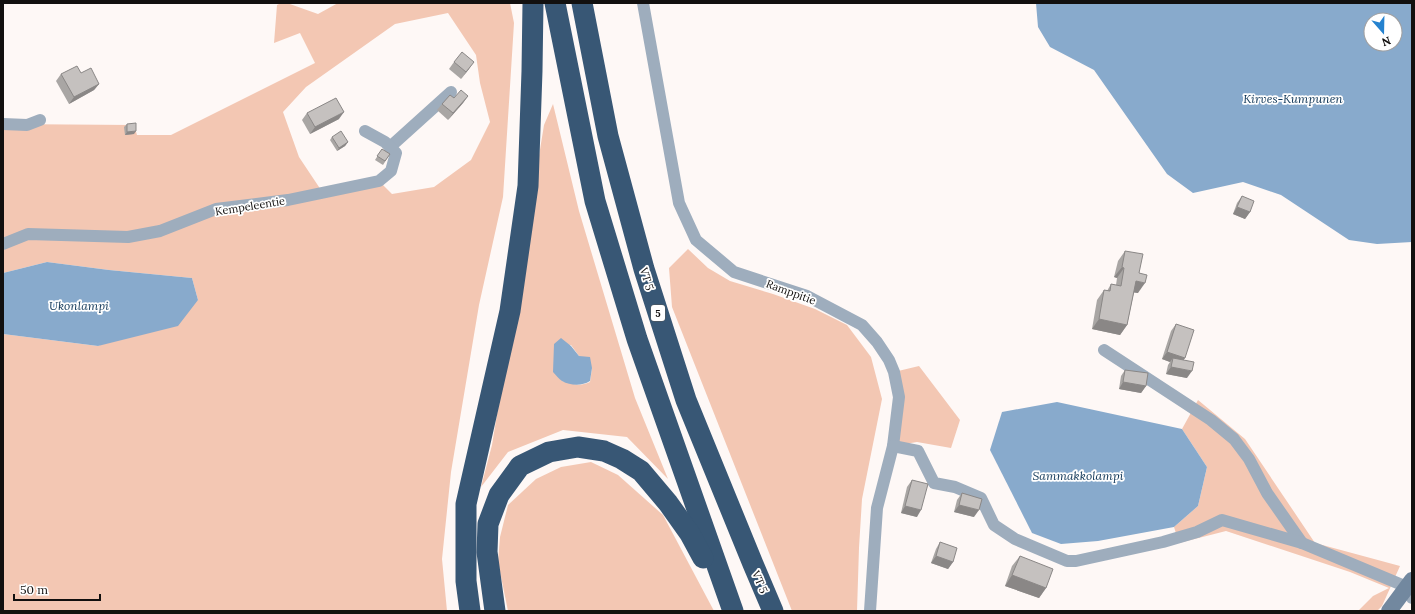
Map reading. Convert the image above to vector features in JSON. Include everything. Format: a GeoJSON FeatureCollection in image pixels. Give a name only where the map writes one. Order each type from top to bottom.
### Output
{"type":"FeatureCollection","features":[{"type":"Feature","properties":{"kind":"highway"},"geometry":{"type":"LineString","coordinates":[[470,611],[466,581],[466,504],[510,310],[528,186],[534,3]]}},
{"type":"Feature","properties":{"kind":"highway"},"geometry":{"type":"LineString","coordinates":[[555,3],[595,202],[637,340],[732,611]]}},
{"type":"Feature","properties":{"kind":"highway","name":"VT 5"},"geometry":{"type":"LineString","coordinates":[[582,3],[608,136],[644,269],[686,400],[773,611]]}},
{"type":"Feature","properties":{"kind":"highway"},"geometry":{"type":"LineString","coordinates":[[496,611],[487,552],[488,524],[499,495],[520,466],[549,452],[578,447],[604,451],[622,459],[641,471],[668,503],[690,534],[732,611]]}},
{"type":"Feature","properties":{"kind":"street","name":"Ramppitie"},"geometry":{"type":"LineString","coordinates":[[643,3],[679,203],[696,240],[734,272],[807,296],[862,325],[889,360],[894,372],[899,397],[893,446],[877,508],[870,611]]}},
{"type":"Feature","properties":{"kind":"street"},"geometry":{"type":"LineString","coordinates":[[365,130],[385,142],[390,147],[451,92]]}},
{"type":"Feature","properties":{"kind":"street"},"geometry":{"type":"LineString","coordinates":[[3,124],[28,125],[40,120]]}},
{"type":"Feature","properties":{"kind":"street","name":"Kempeleentie"},"geometry":{"type":"LineString","coordinates":[[3,244],[28,234],[128,237],[160,231],[216,209],[288,200],[379,181],[391,171],[396,153],[390,147]]}},
{"type":"Feature","properties":{"kind":"street"},"geometry":{"type":"LineString","coordinates":[[1104,350],[1211,420],[1234,439],[1249,459],[1267,493],[1302,543]]}},
{"type":"Feature","properties":{"kind":"street"},"geometry":{"type":"LineString","coordinates":[[893,446],[918,451],[934,483],[955,487],[981,498],[994,525],[1015,539],[1067,561],[1076,561],[1163,542],[1197,532],[1222,520],[1302,543],[1410,588],[1389,611]]}},
{"type":"Feature","properties":{"kind":"shaded area"},"geometry":{"type":"Polygon","coordinates":[[[287,3],[318,14],[338,3],[510,3],[514,23],[503,197],[479,305],[451,472],[442,559],[447,611],[3,611],[3,334],[98,346],[198,300],[192,278],[47,262],[3,273],[3,124],[134,125],[137,135],[171,135],[315,63],[300,33],[274,43],[277,5],[287,3]],[[448,13],[395,24],[306,87],[283,112],[299,157],[323,193],[379,181],[392,194],[434,187],[471,160],[490,122],[480,83],[476,55],[448,13]]]}},
{"type":"Feature","properties":{"kind":"shaded area"},"geometry":{"type":"Polygon","coordinates":[[[553,104],[579,211],[635,398],[668,479],[627,437],[563,430],[508,452],[481,487],[492,445],[544,125],[553,104]],[[554,344],[555,356],[562,381],[579,385],[586,384],[590,382],[592,368],[579,356],[571,345],[554,344]]]}},
{"type":"Feature","properties":{"kind":"shaded area"},"geometry":{"type":"Polygon","coordinates":[[[688,249],[708,268],[730,281],[815,309],[847,325],[871,357],[882,399],[862,499],[857,611],[792,611],[672,307],[669,268],[688,249]]]}},
{"type":"Feature","properties":{"kind":"shaded area"},"geometry":{"type":"Polygon","coordinates":[[[919,366],[960,420],[951,448],[917,442],[893,446],[894,372],[919,366]]]}},
{"type":"Feature","properties":{"kind":"shaded area"},"geometry":{"type":"Polygon","coordinates":[[[1198,400],[1245,439],[1315,543],[1400,566],[1382,606],[1377,611],[1358,611],[1373,596],[1389,588],[1350,572],[1226,531],[1179,543],[1174,527],[1198,506],[1207,467],[1182,429],[1198,400]]]}},
{"type":"Feature","properties":{"kind":"shaded area"},"geometry":{"type":"Polygon","coordinates":[[[591,462],[618,475],[663,515],[714,611],[508,611],[498,562],[500,537],[508,505],[536,479],[561,467],[591,462]]]}},
{"type":"Feature","properties":{"kind":"water","name":"Kirves-Kumpunen"},"geometry":{"type":"Polygon","coordinates":[[[1036,3],[1412,3],[1412,242],[1377,244],[1349,240],[1281,195],[1243,182],[1193,193],[1167,174],[1094,70],[1050,47],[1038,27],[1036,3]]]}},
{"type":"Feature","properties":{"kind":"water","name":"Ukonlampi"},"geometry":{"type":"Polygon","coordinates":[[[47,262],[192,278],[198,300],[178,326],[98,346],[3,334],[3,273],[47,262]]]}},
{"type":"Feature","properties":{"kind":"water"},"geometry":{"type":"Polygon","coordinates":[[[561,338],[571,346],[579,356],[590,357],[592,368],[590,381],[587,383],[580,385],[569,384],[562,381],[553,372],[554,344],[561,338]]]}},
{"type":"Feature","properties":{"kind":"water","name":"Sammakkolampi"},"geometry":{"type":"Polygon","coordinates":[[[1057,402],[1182,429],[1207,467],[1198,506],[1174,527],[1098,541],[1061,544],[1032,533],[990,450],[1002,412],[1057,402]]]}},
{"type":"Feature","properties":{"kind":"building"},"geometry":{"type":"Polygon","coordinates":[[[462,52],[474,62],[466,72],[454,62],[462,52]]]}},
{"type":"Feature","properties":{"kind":"building"},"geometry":{"type":"Polygon","coordinates":[[[77,66],[81,73],[91,68],[99,84],[74,97],[61,74],[77,66]]]}},
{"type":"Feature","properties":{"kind":"building"},"geometry":{"type":"Polygon","coordinates":[[[461,90],[468,96],[453,113],[442,104],[450,95],[454,98],[461,90]]]}},
{"type":"Feature","properties":{"kind":"building"},"geometry":{"type":"Polygon","coordinates":[[[336,98],[344,112],[315,127],[307,113],[336,98]]]}},
{"type":"Feature","properties":{"kind":"building"},"geometry":{"type":"Polygon","coordinates":[[[136,123],[136,131],[127,132],[127,124],[136,123]]]}},
{"type":"Feature","properties":{"kind":"building"},"geometry":{"type":"Polygon","coordinates":[[[341,131],[348,142],[339,148],[332,137],[341,131]]]}},
{"type":"Feature","properties":{"kind":"building"},"geometry":{"type":"Polygon","coordinates":[[[382,149],[390,154],[385,161],[377,156],[382,149]]]}},
{"type":"Feature","properties":{"kind":"building"},"geometry":{"type":"Polygon","coordinates":[[[1242,196],[1254,201],[1250,212],[1237,207],[1242,196]]]}},
{"type":"Feature","properties":{"kind":"building"},"geometry":{"type":"Polygon","coordinates":[[[1125,251],[1143,254],[1139,273],[1147,275],[1145,283],[1136,281],[1127,325],[1099,319],[1104,290],[1110,291],[1111,284],[1121,286],[1125,251]]]}},
{"type":"Feature","properties":{"kind":"building"},"geometry":{"type":"Polygon","coordinates":[[[1176,324],[1194,330],[1185,358],[1167,352],[1176,324]]]}},
{"type":"Feature","properties":{"kind":"building"},"geometry":{"type":"Polygon","coordinates":[[[1173,358],[1194,362],[1192,371],[1171,367],[1173,358]]]}},
{"type":"Feature","properties":{"kind":"building"},"geometry":{"type":"Polygon","coordinates":[[[1125,370],[1148,373],[1146,386],[1123,382],[1125,370]]]}},
{"type":"Feature","properties":{"kind":"building"},"geometry":{"type":"Polygon","coordinates":[[[912,480],[928,484],[921,510],[905,506],[912,480]]]}},
{"type":"Feature","properties":{"kind":"building"},"geometry":{"type":"Polygon","coordinates":[[[962,493],[982,499],[979,510],[959,505],[962,493]]]}},
{"type":"Feature","properties":{"kind":"building"},"geometry":{"type":"Polygon","coordinates":[[[940,542],[957,548],[953,562],[936,556],[940,542]]]}},
{"type":"Feature","properties":{"kind":"building"},"geometry":{"type":"Polygon","coordinates":[[[1020,556],[1053,569],[1046,588],[1012,575],[1020,556]]]}}]}
